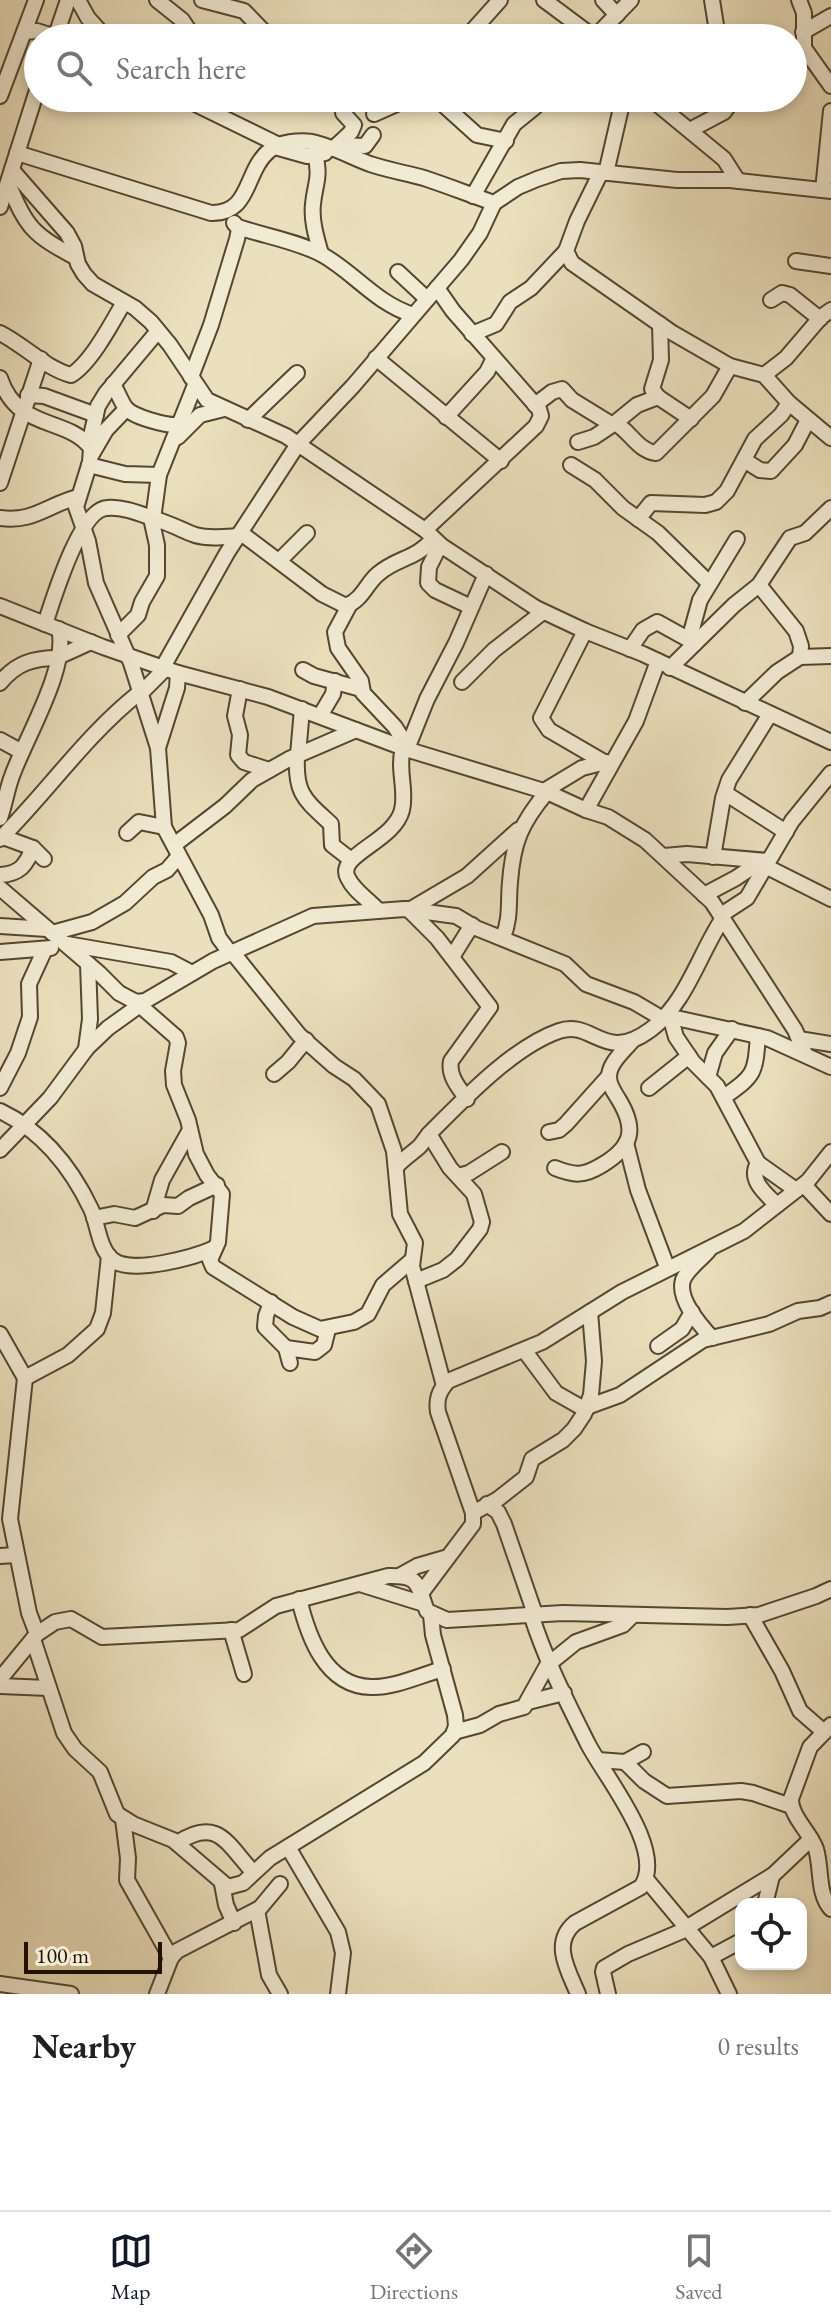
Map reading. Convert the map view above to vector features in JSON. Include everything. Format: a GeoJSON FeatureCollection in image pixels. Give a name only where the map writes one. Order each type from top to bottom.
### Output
{"type":"FeatureCollection","features":[{"type":"Feature","properties":{"kind":"street"},"geometry":{"type":"LineString","coordinates":[[27,24],[36,0]]}},
{"type":"Feature","properties":{"kind":"street"},"geometry":{"type":"LineString","coordinates":[[62,24],[68,0]]}},
{"type":"Feature","properties":{"kind":"street"},"geometry":{"type":"LineString","coordinates":[[78,0],[93,24]]}},
{"type":"Feature","properties":{"kind":"street"},"geometry":{"type":"LineString","coordinates":[[157,0],[172,10],[180,24]]}},
{"type":"Feature","properties":{"kind":"street"},"geometry":{"type":"LineString","coordinates":[[202,0],[244,11],[257,24]]}},
{"type":"Feature","properties":{"kind":"street"},"geometry":{"type":"LineString","coordinates":[[481,24],[500,0]]}},
{"type":"Feature","properties":{"kind":"street"},"geometry":{"type":"LineString","coordinates":[[544,0],[576,24]]}},
{"type":"Feature","properties":{"kind":"street"},"geometry":{"type":"LineString","coordinates":[[603,0],[617,15]]}},
{"type":"Feature","properties":{"kind":"street"},"geometry":{"type":"LineString","coordinates":[[608,24],[631,0]]}},
{"type":"Feature","properties":{"kind":"street"},"geometry":{"type":"LineString","coordinates":[[712,0],[716,24]]}},
{"type":"Feature","properties":{"kind":"street"},"geometry":{"type":"LineString","coordinates":[[799,0],[804,13],[803,24]]}},
{"type":"Feature","properties":{"kind":"street"},"geometry":{"type":"LineString","coordinates":[[807,30],[831,16]]}},
{"type":"Feature","properties":{"kind":"street"},"geometry":{"type":"LineString","coordinates":[[0,96],[24,32]]}},
{"type":"Feature","properties":{"kind":"street"},"geometry":{"type":"LineString","coordinates":[[807,52],[831,86]]}},
{"type":"Feature","properties":{"kind":"street"},"geometry":{"type":"LineString","coordinates":[[0,875],[18,872],[39,853],[1,838],[119,709],[169,669],[240,534],[298,444],[474,244],[494,203],[518,187],[561,171],[677,180],[705,178],[827,191],[831,111]]}},
{"type":"Feature","properties":{"kind":"street"},"geometry":{"type":"LineString","coordinates":[[0,207],[30,112]]}},
{"type":"Feature","properties":{"kind":"street"},"geometry":{"type":"LineString","coordinates":[[210,112],[277,146],[307,156],[370,140],[370,164]]}},
{"type":"Feature","properties":{"kind":"street"},"geometry":{"type":"LineString","coordinates":[[374,114],[378,112]]}},
{"type":"Feature","properties":{"kind":"street"},"geometry":{"type":"LineString","coordinates":[[453,112],[477,135],[506,141]]}},
{"type":"Feature","properties":{"kind":"street"},"geometry":{"type":"LineString","coordinates":[[473,196],[514,124],[529,112]]}},
{"type":"Feature","properties":{"kind":"street"},"geometry":{"type":"LineString","coordinates":[[472,334],[496,324],[510,302],[531,288],[566,251],[577,221],[604,173],[620,112]]}},
{"type":"Feature","properties":{"kind":"street"},"geometry":{"type":"LineString","coordinates":[[675,112],[690,130],[724,159],[738,181]]}},
{"type":"Feature","properties":{"kind":"street"},"geometry":{"type":"LineString","coordinates":[[690,130],[724,112]]}},
{"type":"Feature","properties":{"kind":"street"},"geometry":{"type":"LineString","coordinates":[[335,148],[353,130],[354,125],[343,113]]}},
{"type":"Feature","properties":{"kind":"street"},"geometry":{"type":"LineString","coordinates":[[17,153],[211,213],[230,210],[268,151],[277,146],[311,142],[494,203]]}},
{"type":"Feature","properties":{"kind":"street"},"geometry":{"type":"LineString","coordinates":[[315,154],[319,176],[313,214],[321,254]]}},
{"type":"Feature","properties":{"kind":"street"},"geometry":{"type":"LineString","coordinates":[[10,177],[67,233],[74,246],[75,257]]}},
{"type":"Feature","properties":{"kind":"street"},"geometry":{"type":"LineString","coordinates":[[10,177],[25,222],[31,230],[75,257],[93,284],[135,308],[158,331],[207,400],[286,436],[543,612],[831,742]]}},
{"type":"Feature","properties":{"kind":"street"},"geometry":{"type":"LineString","coordinates":[[118,635],[138,615],[157,576],[157,545],[152,519],[159,475],[179,425],[239,232],[240,228],[230,210]]}},
{"type":"Feature","properties":{"kind":"street"},"geometry":{"type":"LineString","coordinates":[[240,228],[321,254],[379,300],[413,315]]}},
{"type":"Feature","properties":{"kind":"street"},"geometry":{"type":"LineString","coordinates":[[566,251],[572,263],[660,324],[730,366],[764,375],[784,398],[831,438]]}},
{"type":"Feature","properties":{"kind":"street"},"geometry":{"type":"LineString","coordinates":[[796,261],[831,266]]}},
{"type":"Feature","properties":{"kind":"street"},"geometry":{"type":"LineString","coordinates":[[0,818],[11,777],[56,671],[61,639],[52,627],[54,596],[83,529],[94,512],[109,507],[197,535],[240,534],[330,600],[346,606],[359,599],[378,574],[396,562],[416,556],[538,422],[541,416],[535,405],[472,334],[432,294],[398,272]]}},
{"type":"Feature","properties":{"kind":"street"},"geometry":{"type":"LineString","coordinates":[[764,375],[826,318],[790,295],[782,293],[771,300]]}},
{"type":"Feature","properties":{"kind":"street"},"geometry":{"type":"LineString","coordinates":[[0,333],[71,375],[78,371],[100,341],[124,302]]}},
{"type":"Feature","properties":{"kind":"street"},"geometry":{"type":"LineString","coordinates":[[660,324],[661,360],[652,389],[658,397],[691,419]]}},
{"type":"Feature","properties":{"kind":"street"},"geometry":{"type":"LineString","coordinates":[[0,888],[57,938],[89,956],[119,993],[138,1004],[176,1037],[174,1085],[196,1154],[222,1194],[215,1248],[210,1260],[213,1267],[293,1317],[320,1329],[354,1322],[368,1314],[383,1285],[412,1260],[416,1249],[400,1214],[394,1151],[378,1104],[354,1079],[334,1066],[306,1040],[219,938],[211,915],[164,827],[158,748],[126,654],[96,583],[93,560],[76,507],[98,406],[158,331]]}},
{"type":"Feature","properties":{"kind":"street"},"geometry":{"type":"LineString","coordinates":[[376,358],[501,461]]}},
{"type":"Feature","properties":{"kind":"street"},"geometry":{"type":"LineString","coordinates":[[446,417],[487,372],[494,358]]}},
{"type":"Feature","properties":{"kind":"street"},"geometry":{"type":"LineString","coordinates":[[0,483],[41,359]]}},
{"type":"Feature","properties":{"kind":"street"},"geometry":{"type":"LineString","coordinates":[[535,405],[552,392],[562,389],[572,400],[613,423],[652,454],[661,449],[713,396],[730,366]]}},
{"type":"Feature","properties":{"kind":"street"},"geometry":{"type":"LineString","coordinates":[[248,420],[297,373]]}},
{"type":"Feature","properties":{"kind":"street"},"geometry":{"type":"LineString","coordinates":[[0,378],[13,403],[89,456],[125,474],[159,475]]}},
{"type":"Feature","properties":{"kind":"street"},"geometry":{"type":"LineString","coordinates":[[113,384],[126,409],[162,425],[179,425]]}},
{"type":"Feature","properties":{"kind":"street"},"geometry":{"type":"LineString","coordinates":[[28,395],[44,396],[96,415]]}},
{"type":"Feature","properties":{"kind":"street"},"geometry":{"type":"LineString","coordinates":[[578,442],[594,437],[637,405],[658,397]]}},
{"type":"Feature","properties":{"kind":"street"},"geometry":{"type":"LineString","coordinates":[[638,519],[651,503],[705,505],[716,502],[727,491],[755,439],[768,426],[784,398]]}},
{"type":"Feature","properties":{"kind":"street"},"geometry":{"type":"LineString","coordinates":[[89,456],[106,430],[126,409]]}},
{"type":"Feature","properties":{"kind":"street"},"geometry":{"type":"LineString","coordinates":[[172,442],[200,415],[224,409]]}},
{"type":"Feature","properties":{"kind":"street"},"geometry":{"type":"LineString","coordinates":[[744,460],[760,470],[771,471],[795,445],[808,420]]}},
{"type":"Feature","properties":{"kind":"street"},"geometry":{"type":"LineString","coordinates":[[571,465],[595,480],[623,508],[658,533],[709,583]]}},
{"type":"Feature","properties":{"kind":"street"},"geometry":{"type":"LineString","coordinates":[[0,518],[14,520],[37,515],[78,497]]}},
{"type":"Feature","properties":{"kind":"street"},"geometry":{"type":"LineString","coordinates":[[586,810],[609,761],[636,721],[664,665],[759,585],[790,538],[805,533],[831,508]]}},
{"type":"Feature","properties":{"kind":"street"},"geometry":{"type":"LineString","coordinates":[[279,561],[307,533]]}},
{"type":"Feature","properties":{"kind":"street"},"geometry":{"type":"LineString","coordinates":[[433,538],[428,583],[435,590],[471,607]]}},
{"type":"Feature","properties":{"kind":"street"},"geometry":{"type":"LineString","coordinates":[[692,642],[692,622],[709,583],[737,539]]}},
{"type":"Feature","properties":{"kind":"street"},"geometry":{"type":"LineString","coordinates":[[378,910],[358,892],[346,875],[346,863],[383,838],[399,816],[402,801],[399,764],[403,748],[486,574]]}},
{"type":"Feature","properties":{"kind":"street"},"geometry":{"type":"LineString","coordinates":[[759,585],[796,631],[801,646],[800,657]]}},
{"type":"Feature","properties":{"kind":"street"},"geometry":{"type":"LineString","coordinates":[[350,604],[335,639],[361,681],[361,689]]}},
{"type":"Feature","properties":{"kind":"street"},"geometry":{"type":"LineString","coordinates":[[0,606],[169,669],[302,709],[403,748],[546,791],[608,817],[645,840],[704,895],[722,917],[799,1039],[805,1054]]}},
{"type":"Feature","properties":{"kind":"street"},"geometry":{"type":"LineString","coordinates":[[462,682],[494,650],[543,612]]}},
{"type":"Feature","properties":{"kind":"street"},"geometry":{"type":"LineString","coordinates":[[630,649],[643,630],[657,622],[692,642]]}},
{"type":"Feature","properties":{"kind":"street"},"geometry":{"type":"LineString","coordinates":[[585,631],[541,718],[549,730],[609,761]]}},
{"type":"Feature","properties":{"kind":"street"},"geometry":{"type":"LineString","coordinates":[[0,683],[8,672],[25,662],[58,658],[91,642]]}},
{"type":"Feature","properties":{"kind":"street"},"geometry":{"type":"LineString","coordinates":[[745,703],[777,672],[800,657],[831,656]]}},
{"type":"Feature","properties":{"kind":"street"},"geometry":{"type":"LineString","coordinates":[[158,748],[177,688],[169,669]]}},
{"type":"Feature","properties":{"kind":"street"},"geometry":{"type":"LineString","coordinates":[[303,670],[361,689],[395,727],[403,748]]}},
{"type":"Feature","properties":{"kind":"street"},"geometry":{"type":"LineString","coordinates":[[320,716],[333,694],[335,681]]}},
{"type":"Feature","properties":{"kind":"street"},"geometry":{"type":"LineString","coordinates":[[240,689],[235,716],[240,735],[238,755],[244,762],[269,770]]}},
{"type":"Feature","properties":{"kind":"street"},"geometry":{"type":"LineString","coordinates":[[302,709],[297,779],[300,793],[331,824],[332,845],[350,859]]}},
{"type":"Feature","properties":{"kind":"street"},"geometry":{"type":"LineString","coordinates":[[713,857],[729,780],[770,714]]}},
{"type":"Feature","properties":{"kind":"street"},"geometry":{"type":"LineString","coordinates":[[0,1088],[18,1053],[30,1017],[29,984],[45,949],[57,938],[125,903],[153,877],[167,870],[177,850],[244,785],[298,755],[356,730]]}},
{"type":"Feature","properties":{"kind":"street"},"geometry":{"type":"LineString","coordinates":[[0,740],[22,752]]}},
{"type":"Feature","properties":{"kind":"street"},"geometry":{"type":"LineString","coordinates":[[410,909],[467,876],[521,827],[546,791],[582,768],[609,761]]}},
{"type":"Feature","properties":{"kind":"street"},"geometry":{"type":"LineString","coordinates":[[549,1132],[566,1124],[609,1076],[613,1063],[632,1041],[667,1017],[722,917],[744,902],[765,862],[830,777]]}},
{"type":"Feature","properties":{"kind":"street"},"geometry":{"type":"LineString","coordinates":[[725,793],[786,832]]}},
{"type":"Feature","properties":{"kind":"street"},"geometry":{"type":"LineString","coordinates":[[127,833],[139,822],[164,827]]}},
{"type":"Feature","properties":{"kind":"street"},"geometry":{"type":"LineString","coordinates":[[503,937],[510,912],[515,844],[521,827]]}},
{"type":"Feature","properties":{"kind":"street"},"geometry":{"type":"LineString","coordinates":[[664,856],[687,854],[765,862],[831,899]]}},
{"type":"Feature","properties":{"kind":"street"},"geometry":{"type":"LineString","coordinates":[[704,895],[765,862]]}},
{"type":"Feature","properties":{"kind":"street"},"geometry":{"type":"LineString","coordinates":[[410,909],[437,938],[490,1007],[451,1061],[453,1079],[467,1099]]}},
{"type":"Feature","properties":{"kind":"street"},"geometry":{"type":"LineString","coordinates":[[0,1150],[50,1098],[86,1049],[138,1004],[192,973],[313,916],[410,909],[444,913],[565,964],[586,984],[667,1017],[758,1036],[831,1067]]}},
{"type":"Feature","properties":{"kind":"street"},"geometry":{"type":"LineString","coordinates":[[86,1049],[90,1019],[89,956],[99,918]]}},
{"type":"Feature","properties":{"kind":"street"},"geometry":{"type":"LineString","coordinates":[[452,957],[472,925]]}},
{"type":"Feature","properties":{"kind":"street"},"geometry":{"type":"LineString","coordinates":[[0,926],[57,938]]}},
{"type":"Feature","properties":{"kind":"street"},"geometry":{"type":"LineString","coordinates":[[0,952],[45,949]]}},
{"type":"Feature","properties":{"kind":"street"},"geometry":{"type":"LineString","coordinates":[[89,956],[171,962],[192,973]]}},
{"type":"Feature","properties":{"kind":"street"},"geometry":{"type":"LineString","coordinates":[[667,1017],[691,1059],[724,1097],[758,1163],[800,1188],[831,1214]]}},
{"type":"Feature","properties":{"kind":"street"},"geometry":{"type":"LineString","coordinates":[[708,1077],[715,1055],[732,1029]]}},
{"type":"Feature","properties":{"kind":"street"},"geometry":{"type":"LineString","coordinates":[[396,1167],[518,1054],[560,1031],[579,1031],[606,1042],[621,1044],[632,1041]]}},
{"type":"Feature","properties":{"kind":"street"},"geometry":{"type":"LineString","coordinates":[[724,1097],[751,1077],[758,1036]]}},
{"type":"Feature","properties":{"kind":"street"},"geometry":{"type":"LineString","coordinates":[[799,1039],[831,1044]]}},
{"type":"Feature","properties":{"kind":"street"},"geometry":{"type":"LineString","coordinates":[[274,1074],[306,1040]]}},
{"type":"Feature","properties":{"kind":"street"},"geometry":{"type":"LineString","coordinates":[[649,1088],[691,1059],[715,1055]]}},
{"type":"Feature","properties":{"kind":"street"},"geometry":{"type":"LineString","coordinates":[[555,1168],[575,1176],[585,1174],[616,1156],[626,1143],[631,1132],[628,1115],[611,1088],[609,1076]]}},
{"type":"Feature","properties":{"kind":"street"},"geometry":{"type":"LineString","coordinates":[[0,1111],[24,1123],[42,1137],[94,1218],[109,1256],[103,1313],[97,1329],[68,1355],[25,1378]]}},
{"type":"Feature","properties":{"kind":"street"},"geometry":{"type":"LineString","coordinates":[[153,1211],[162,1180],[190,1130]]}},
{"type":"Feature","properties":{"kind":"street"},"geometry":{"type":"LineString","coordinates":[[416,1281],[450,1265],[467,1248],[482,1222],[474,1194],[436,1148],[429,1134]]}},
{"type":"Feature","properties":{"kind":"street"},"geometry":{"type":"LineString","coordinates":[[626,1143],[638,1190],[667,1267]]}},
{"type":"Feature","properties":{"kind":"street"},"geometry":{"type":"LineString","coordinates":[[458,1176],[469,1173],[502,1152]]}},
{"type":"Feature","properties":{"kind":"street"},"geometry":{"type":"LineString","coordinates":[[426,1604],[448,1557],[470,1530],[473,1513],[438,1412],[437,1397],[448,1381],[542,1342],[667,1267],[744,1231],[800,1188],[824,1164],[831,1152]]}},
{"type":"Feature","properties":{"kind":"street"},"geometry":{"type":"LineString","coordinates":[[758,1163],[754,1177],[777,1205]]}},
{"type":"Feature","properties":{"kind":"street"},"geometry":{"type":"LineString","coordinates":[[94,1218],[114,1214],[135,1218],[163,1205],[178,1206],[217,1185]]}},
{"type":"Feature","properties":{"kind":"street"},"geometry":{"type":"LineString","coordinates":[[711,1246],[683,1282],[692,1312],[712,1338]]}},
{"type":"Feature","properties":{"kind":"street"},"geometry":{"type":"LineString","coordinates":[[109,1256],[118,1263],[129,1265],[154,1264],[200,1255],[215,1248]]}},
{"type":"Feature","properties":{"kind":"street"},"geometry":{"type":"LineString","coordinates":[[412,1260],[444,1386]]}},
{"type":"Feature","properties":{"kind":"street"},"geometry":{"type":"LineString","coordinates":[[271,1302],[265,1327],[288,1356],[315,1352],[324,1345],[328,1329]]}},
{"type":"Feature","properties":{"kind":"street"},"geometry":{"type":"LineString","coordinates":[[524,1350],[556,1393],[586,1408],[620,1395],[703,1340],[769,1324],[798,1311],[831,1303]]}},
{"type":"Feature","properties":{"kind":"street"},"geometry":{"type":"LineString","coordinates":[[473,1513],[526,1477],[532,1459],[551,1449],[574,1429],[591,1395],[594,1361],[590,1312]]}},
{"type":"Feature","properties":{"kind":"street"},"geometry":{"type":"LineString","coordinates":[[658,1346],[682,1329],[692,1312]]}},
{"type":"Feature","properties":{"kind":"street"},"geometry":{"type":"LineString","coordinates":[[0,1334],[25,1378],[10,1519],[48,1688],[64,1733],[75,1749],[100,1772],[112,1805],[123,1819],[128,1858],[127,1880],[171,1958]]}},
{"type":"Feature","properties":{"kind":"street"},"geometry":{"type":"LineString","coordinates":[[487,1504],[498,1512],[504,1524],[550,1663],[598,1760],[635,1824],[647,1859],[646,1879],[633,1893],[566,1930],[561,1944],[574,1991]]}},
{"type":"Feature","properties":{"kind":"street"},"geometry":{"type":"LineString","coordinates":[[0,1556],[16,1555]]}},
{"type":"Feature","properties":{"kind":"street"},"geometry":{"type":"LineString","coordinates":[[0,1679],[35,1636],[55,1622],[71,1619],[102,1637],[239,1630],[276,1606],[356,1583],[399,1576],[412,1568],[448,1557]]}},
{"type":"Feature","properties":{"kind":"street"},"geometry":{"type":"LineString","coordinates":[[123,1819],[177,1843],[222,1884],[228,1887],[239,1885],[288,1847],[424,1763],[445,1746],[454,1732],[455,1715],[426,1604],[414,1580],[399,1576]]}},
{"type":"Feature","properties":{"kind":"street"},"geometry":{"type":"LineString","coordinates":[[356,1583],[426,1604],[447,1620],[533,1614],[759,1615],[831,1589]]}},
{"type":"Feature","properties":{"kind":"street"},"geometry":{"type":"LineString","coordinates":[[299,1599],[318,1652],[343,1680],[373,1688],[443,1669]]}},
{"type":"Feature","properties":{"kind":"street"},"geometry":{"type":"LineString","coordinates":[[454,1732],[480,1725],[499,1714],[521,1709],[550,1663],[576,1642],[623,1625],[633,1615]]}},
{"type":"Feature","properties":{"kind":"street"},"geometry":{"type":"LineString","coordinates":[[750,1615],[782,1671],[800,1711],[827,1728],[810,1747],[791,1806],[811,1839],[822,1876],[823,1896],[831,1909]]}},
{"type":"Feature","properties":{"kind":"street"},"geometry":{"type":"LineString","coordinates":[[231,1630],[244,1674]]}},
{"type":"Feature","properties":{"kind":"street"},"geometry":{"type":"LineString","coordinates":[[0,1686],[48,1688]]}},
{"type":"Feature","properties":{"kind":"street"},"geometry":{"type":"LineString","coordinates":[[528,1702],[564,1693]]}},
{"type":"Feature","properties":{"kind":"street"},"geometry":{"type":"LineString","coordinates":[[598,1760],[625,1762],[643,1752]]}},
{"type":"Feature","properties":{"kind":"street"},"geometry":{"type":"LineString","coordinates":[[625,1762],[644,1781],[667,1796],[741,1791],[791,1806]]}},
{"type":"Feature","properties":{"kind":"street"},"geometry":{"type":"LineString","coordinates":[[177,1843],[195,1832],[214,1832],[253,1872]]}},
{"type":"Feature","properties":{"kind":"street"},"geometry":{"type":"LineString","coordinates":[[608,1994],[604,1968],[686,1928],[773,1875],[811,1839]]}},
{"type":"Feature","properties":{"kind":"street"},"geometry":{"type":"LineString","coordinates":[[288,1847],[338,1932],[343,1953],[335,1992]]}},
{"type":"Feature","properties":{"kind":"street"},"geometry":{"type":"LineString","coordinates":[[767,1898],[773,1875]]}},
{"type":"Feature","properties":{"kind":"street"},"geometry":{"type":"LineString","coordinates":[[646,1879],[711,1957],[729,1994]]}},
{"type":"Feature","properties":{"kind":"street"},"geometry":{"type":"LineString","coordinates":[[222,1884],[226,1905],[237,1921],[260,1931]]}},
{"type":"Feature","properties":{"kind":"street"},"geometry":{"type":"LineString","coordinates":[[157,1994],[171,1958],[188,1944],[257,1910],[280,1884]]}},
{"type":"Feature","properties":{"kind":"street"},"geometry":{"type":"LineString","coordinates":[[257,1910],[269,1975],[278,1993]]}},
{"type":"Feature","properties":{"kind":"street"},"geometry":{"type":"LineString","coordinates":[[711,1957],[735,1944]]}},
{"type":"Feature","properties":{"kind":"street"},"geometry":{"type":"LineString","coordinates":[[164,1979],[173,1994]]}},
{"type":"Feature","properties":{"kind":"street"},"geometry":{"type":"LineString","coordinates":[[2,1986],[71,1994]]}}]}
